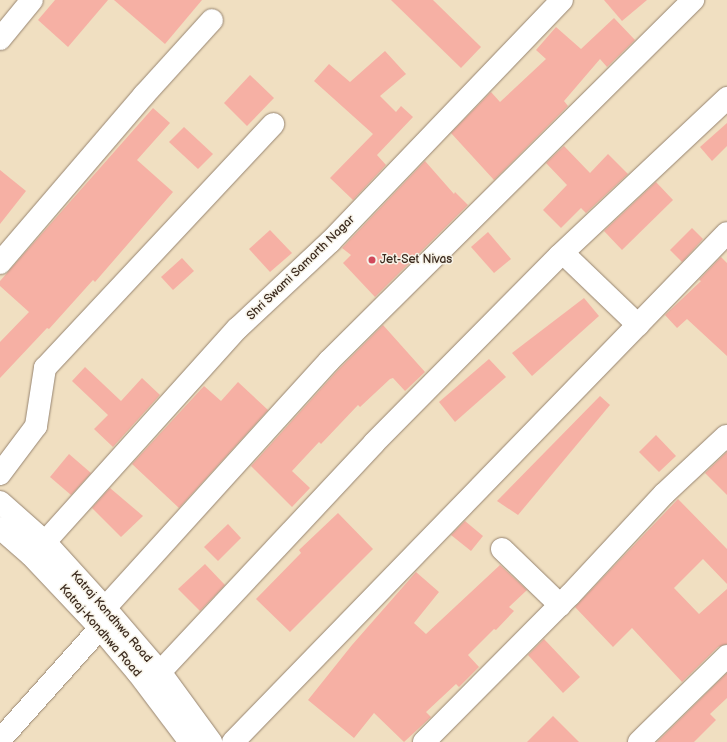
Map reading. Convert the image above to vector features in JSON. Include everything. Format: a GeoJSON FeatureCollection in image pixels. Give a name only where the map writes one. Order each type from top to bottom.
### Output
{"type":"FeatureCollection","features":[{"type":"Feature","properties":{"kind":"main road"},"geometry":{"type":"LineString","coordinates":[[0,39],[32,0]]}},
{"type":"Feature","properties":{"kind":"main road","name":"Shri Swami Samarth Nagar"},"geometry":{"type":"LineString","coordinates":[[45,542],[238,328],[330,242],[562,0]]}},
{"type":"Feature","properties":{"kind":"main road"},"geometry":{"type":"LineString","coordinates":[[0,740],[102,618],[329,361],[693,0]]}},
{"type":"Feature","properties":{"kind":"main road"},"geometry":{"type":"LineString","coordinates":[[0,263],[144,95],[212,20]]}},
{"type":"Feature","properties":{"kind":"main road"},"geometry":{"type":"LineString","coordinates":[[160,672],[374,443],[563,253],[727,98]]}},
{"type":"Feature","properties":{"kind":"main road"},"geometry":{"type":"LineString","coordinates":[[0,474],[36,426],[45,368],[273,124]]}},
{"type":"Feature","properties":{"kind":"main road"},"geometry":{"type":"LineString","coordinates":[[233,742],[727,233]]}},
{"type":"Feature","properties":{"kind":"main road"},"geometry":{"type":"LineString","coordinates":[[563,253],[638,325]]}},
{"type":"Feature","properties":{"kind":"main road"},"geometry":{"type":"LineString","coordinates":[[424,742],[560,605],[664,494],[726,436]]}},
{"type":"Feature","properties":{"kind":"main road","name":"Katraj Kondhwa Road"},"geometry":{"type":"LineString","coordinates":[[0,502],[45,542],[102,618],[160,672],[211,742]]}},
{"type":"Feature","properties":{"kind":"main road","name":"Katraj-Kondhwa Road"},"geometry":{"type":"LineString","coordinates":[[1,531],[32,555],[102,618],[138,674],[190,742]]}},
{"type":"Feature","properties":{"kind":"main road"},"geometry":{"type":"LineString","coordinates":[[502,549],[560,605]]}},
{"type":"Feature","properties":{"kind":"main road"},"geometry":{"type":"LineString","coordinates":[[639,742],[727,656]]}},
{"type":"Feature","properties":{"kind":"building"},"geometry":{"type":"Polygon","coordinates":[[[55,0],[108,0],[68,47],[38,20],[55,0]]]}},
{"type":"Feature","properties":{"kind":"building"},"geometry":{"type":"Polygon","coordinates":[[[114,0],[202,0],[165,44],[114,0]]]}},
{"type":"Feature","properties":{"kind":"building"},"geometry":{"type":"Polygon","coordinates":[[[391,0],[433,0],[481,47],[461,68],[391,0]]]}},
{"type":"Feature","properties":{"kind":"building"},"geometry":{"type":"Polygon","coordinates":[[[604,0],[647,0],[622,21],[604,0]]]}},
{"type":"Feature","properties":{"kind":"building"},"geometry":{"type":"Polygon","coordinates":[[[614,18],[635,40],[607,67],[600,59],[564,101],[568,106],[494,180],[451,133],[491,92],[500,102],[546,59],[536,50],[556,27],[581,49],[614,18]]]}},
{"type":"Feature","properties":{"kind":"building"},"geometry":{"type":"Polygon","coordinates":[[[385,51],[406,74],[380,96],[396,112],[401,106],[413,117],[377,155],[386,165],[353,200],[330,178],[373,134],[314,81],[329,64],[350,82],[385,51]]]}},
{"type":"Feature","properties":{"kind":"building"},"geometry":{"type":"Polygon","coordinates":[[[250,75],[274,98],[247,126],[224,103],[250,75]]]}},
{"type":"Feature","properties":{"kind":"building"},"geometry":{"type":"Polygon","coordinates":[[[153,108],[170,123],[137,160],[173,192],[95,282],[93,280],[49,329],[47,328],[0,378],[0,342],[29,312],[0,286],[0,281],[153,108]]]}},
{"type":"Feature","properties":{"kind":"building"},"geometry":{"type":"Polygon","coordinates":[[[727,123],[727,146],[712,161],[700,147],[727,123]]]}},
{"type":"Feature","properties":{"kind":"building"},"geometry":{"type":"Polygon","coordinates":[[[184,127],[213,154],[198,169],[169,142],[184,127]]]}},
{"type":"Feature","properties":{"kind":"building"},"geometry":{"type":"Polygon","coordinates":[[[564,146],[590,173],[608,154],[628,174],[586,213],[581,208],[561,228],[543,210],[567,185],[546,163],[564,146]]]}},
{"type":"Feature","properties":{"kind":"building"},"geometry":{"type":"Polygon","coordinates":[[[425,161],[454,194],[455,192],[468,205],[375,297],[343,263],[351,255],[342,248],[425,161]]]}},
{"type":"Feature","properties":{"kind":"building"},"geometry":{"type":"Polygon","coordinates":[[[0,170],[26,191],[0,224],[0,170]]]}},
{"type":"Feature","properties":{"kind":"building"},"geometry":{"type":"Polygon","coordinates":[[[656,182],[673,200],[622,250],[604,231],[656,182]]]}},
{"type":"Feature","properties":{"kind":"building"},"geometry":{"type":"Polygon","coordinates":[[[692,228],[703,239],[682,262],[670,250],[692,228]]]}},
{"type":"Feature","properties":{"kind":"building"},"geometry":{"type":"Polygon","coordinates":[[[270,230],[292,253],[270,272],[249,249],[270,230]]]}},
{"type":"Feature","properties":{"kind":"building"},"geometry":{"type":"Polygon","coordinates":[[[488,232],[511,259],[494,273],[471,247],[488,232]]]}},
{"type":"Feature","properties":{"kind":"building"},"geometry":{"type":"Polygon","coordinates":[[[721,257],[727,263],[727,356],[687,319],[677,328],[665,315],[701,281],[699,280],[721,257]]]}},
{"type":"Feature","properties":{"kind":"building"},"geometry":{"type":"Polygon","coordinates":[[[182,258],[194,271],[173,290],[161,277],[182,258]]]}},
{"type":"Feature","properties":{"kind":"building"},"geometry":{"type":"Polygon","coordinates":[[[584,298],[599,316],[532,376],[512,353],[584,298]]]}},
{"type":"Feature","properties":{"kind":"building"},"geometry":{"type":"Polygon","coordinates":[[[383,325],[425,372],[405,391],[393,378],[390,379],[360,407],[358,405],[321,444],[319,442],[292,471],[310,488],[292,507],[251,466],[338,370],[383,325]]]}},
{"type":"Feature","properties":{"kind":"building"},"geometry":{"type":"Polygon","coordinates":[[[489,359],[506,377],[455,422],[439,402],[489,359]]]}},
{"type":"Feature","properties":{"kind":"building"},"geometry":{"type":"Polygon","coordinates":[[[85,367],[121,401],[142,378],[160,395],[113,447],[94,429],[108,415],[72,381],[85,367]]]}},
{"type":"Feature","properties":{"kind":"building"},"geometry":{"type":"Polygon","coordinates":[[[238,382],[268,410],[179,508],[132,464],[204,386],[221,401],[238,382]]]}},
{"type":"Feature","properties":{"kind":"building"},"geometry":{"type":"Polygon","coordinates":[[[600,396],[610,405],[518,515],[497,501],[600,396]]]}},
{"type":"Feature","properties":{"kind":"building"},"geometry":{"type":"Polygon","coordinates":[[[656,435],[676,456],[659,472],[639,452],[656,435]]]}},
{"type":"Feature","properties":{"kind":"building"},"geometry":{"type":"Polygon","coordinates":[[[727,452],[727,495],[705,473],[727,452]]]}},
{"type":"Feature","properties":{"kind":"building"},"geometry":{"type":"Polygon","coordinates":[[[69,454],[91,473],[71,495],[50,477],[69,454]]]}},
{"type":"Feature","properties":{"kind":"building"},"geometry":{"type":"Polygon","coordinates":[[[110,488],[143,516],[121,537],[92,508],[110,488]]]}},
{"type":"Feature","properties":{"kind":"building"},"geometry":{"type":"Polygon","coordinates":[[[678,499],[727,549],[727,584],[703,559],[674,588],[699,614],[727,589],[727,644],[718,647],[682,682],[632,628],[613,647],[575,607],[678,499]]]}},
{"type":"Feature","properties":{"kind":"building"},"geometry":{"type":"Polygon","coordinates":[[[338,513],[373,549],[290,632],[256,599],[301,553],[299,550],[338,513]]]}},
{"type":"Feature","properties":{"kind":"building"},"geometry":{"type":"Polygon","coordinates":[[[465,521],[483,536],[471,551],[451,535],[465,521]]]}},
{"type":"Feature","properties":{"kind":"building"},"geometry":{"type":"Polygon","coordinates":[[[228,524],[241,538],[218,561],[204,547],[228,524]]]}},
{"type":"Feature","properties":{"kind":"building"},"geometry":{"type":"Polygon","coordinates":[[[205,564],[225,585],[200,611],[178,589],[205,564]]]}},
{"type":"Feature","properties":{"kind":"building"},"geometry":{"type":"Polygon","coordinates":[[[500,565],[527,590],[509,607],[514,611],[496,630],[494,629],[468,655],[479,667],[459,687],[456,684],[426,712],[431,717],[404,742],[374,713],[354,738],[308,700],[352,645],[416,572],[439,592],[414,623],[426,634],[500,565]]]}},
{"type":"Feature","properties":{"kind":"building"},"geometry":{"type":"Polygon","coordinates":[[[544,639],[580,677],[563,693],[528,655],[544,639]]]}},
{"type":"Feature","properties":{"kind":"building"},"geometry":{"type":"Polygon","coordinates":[[[727,673],[727,698],[710,714],[716,720],[694,742],[657,742],[727,673]]]}},
{"type":"Feature","properties":{"kind":"building"},"geometry":{"type":"Polygon","coordinates":[[[553,716],[579,742],[527,742],[553,716]]]}},
{"type":"Feature","properties":{"kind":"place","name":"Jet-Set Nivas"},"geometry":{"type":"Point","coordinates":[372,260]}}]}
